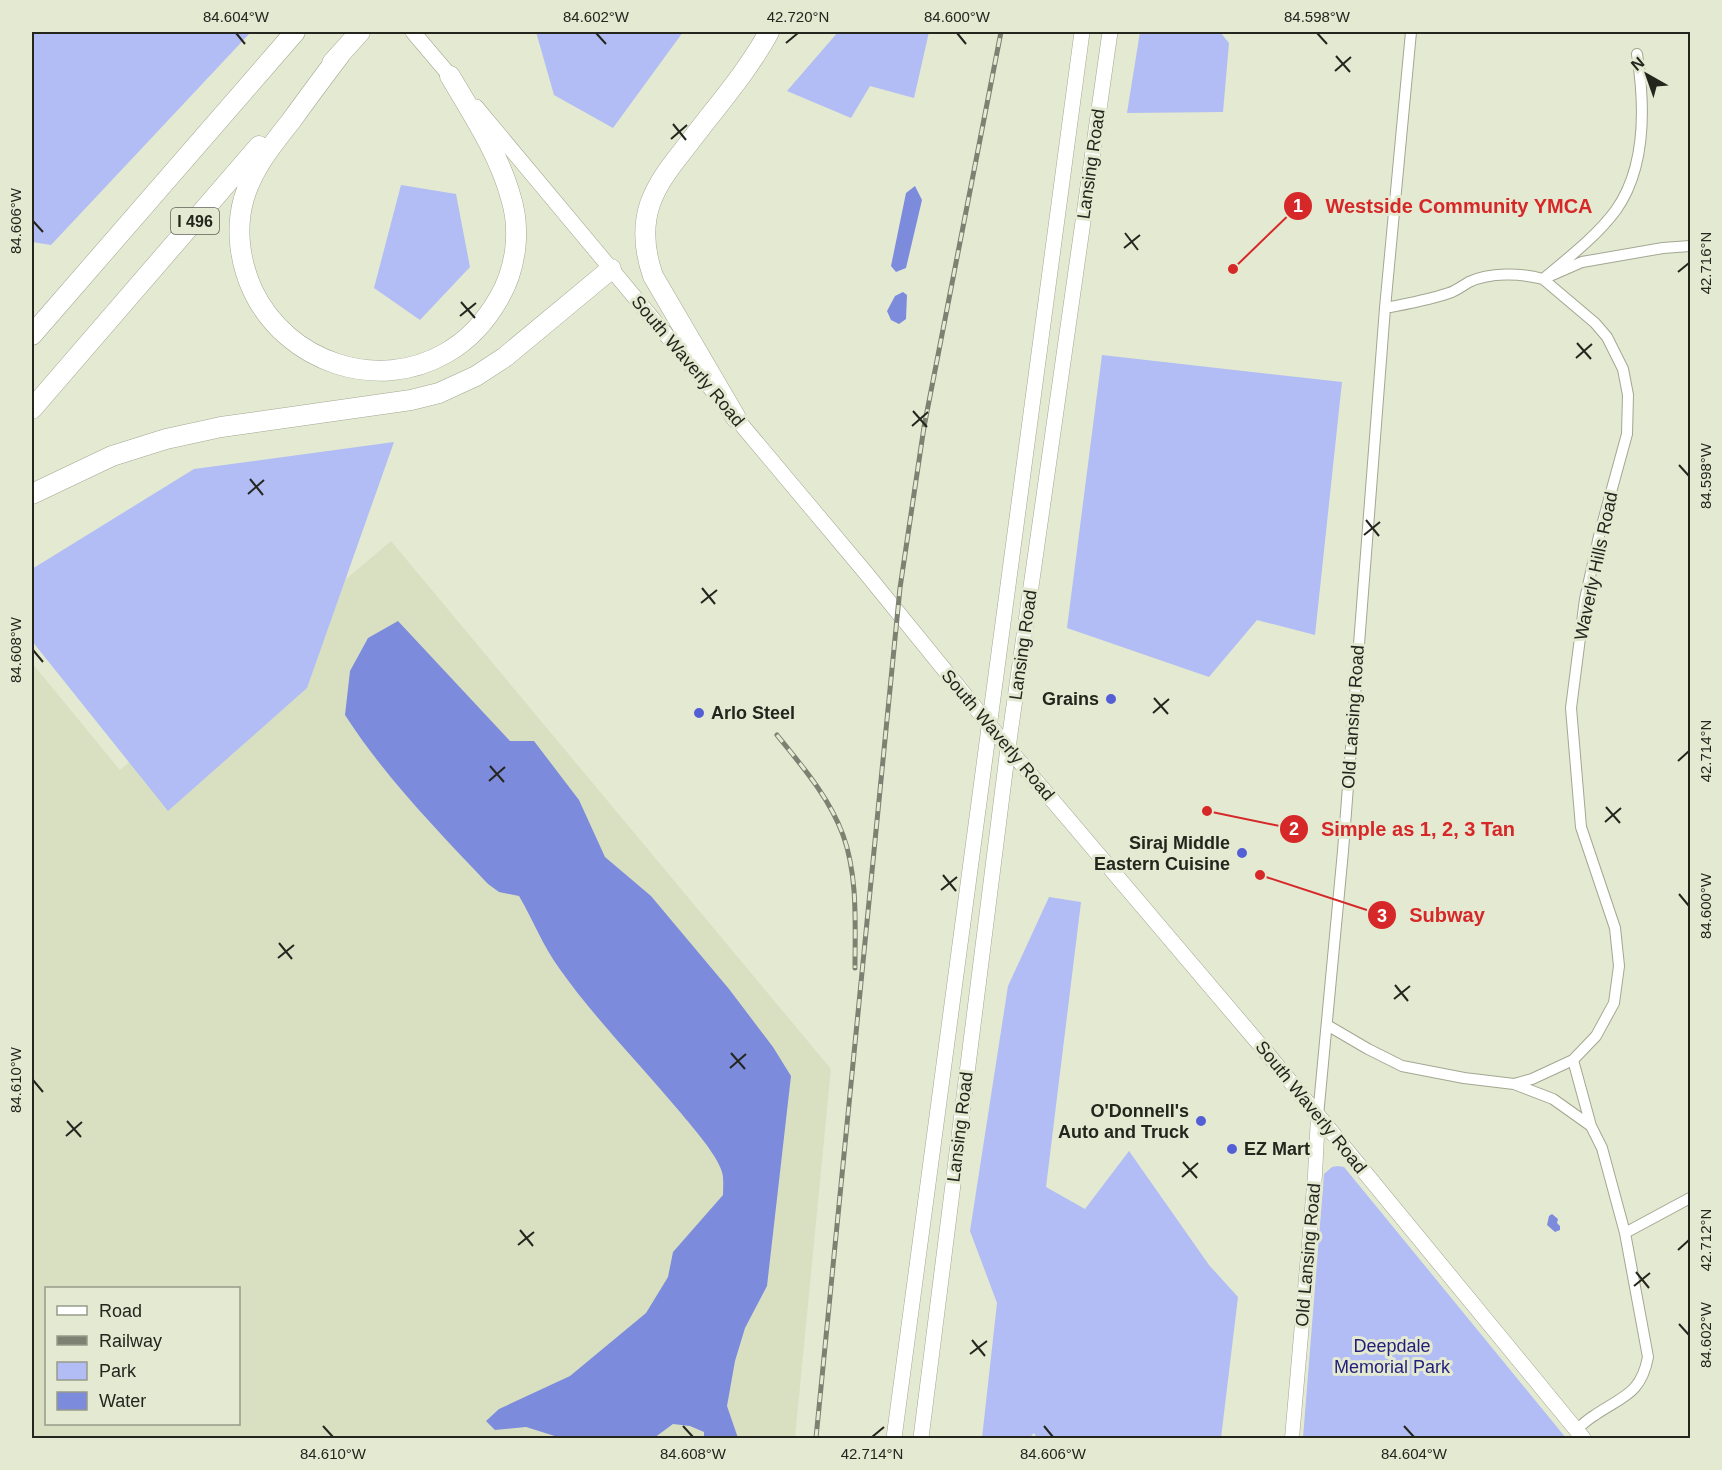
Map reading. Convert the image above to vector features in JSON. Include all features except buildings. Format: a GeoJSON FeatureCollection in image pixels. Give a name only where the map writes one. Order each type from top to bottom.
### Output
{"type":"FeatureCollection","features":[{"type":"Feature","properties":{"kind":"highway","name":"I 496"},"geometry":{"type":"LineString","coordinates":[[32,334],[296,32]]}},
{"type":"Feature","properties":{"kind":"highway","name":"I 496"},"geometry":{"type":"LineString","coordinates":[[32,409],[360,32]]}},
{"type":"Feature","properties":{"kind":"highway"},"geometry":{"type":"LineString","coordinates":[[736,418],[653,276],[646,253],[645,229],[650,205],[661,180],[747,66],[769,32]]}},
{"type":"Feature","properties":{"kind":"highway"},"geometry":{"type":"LineString","coordinates":[[340,55],[257,166],[244,200],[240,222],[240,246],[252,288],[269,318],[294,342],[308,351],[346,367],[368,370],[406,368],[445,354],[471,335],[488,317],[506,286],[513,266],[516,242],[516,222],[512,198],[495,156],[450,76]]}},
{"type":"Feature","properties":{"kind":"highway"},"geometry":{"type":"LineString","coordinates":[[32,494],[112,456],[166,439],[221,427],[411,400],[440,393],[476,376],[505,357],[611,269]]}},
{"type":"Feature","properties":{"kind":"main road","name":"South Waverly Road"},"geometry":{"type":"LineString","coordinates":[[413,32],[865,572],[1008,748],[1318,1116],[1580,1434]]}},
{"type":"Feature","properties":{"kind":"main road","name":"Lansing Road"},"geometry":{"type":"LineString","coordinates":[[894,1438],[1082,32]]}},
{"type":"Feature","properties":{"kind":"main road","name":"Lansing Road"},"geometry":{"type":"LineString","coordinates":[[921,1438],[1008,748],[1110,32]]}},
{"type":"Feature","properties":{"kind":"street","name":"Old Lansing Road"},"geometry":{"type":"LineString","coordinates":[[1292,1438],[1385,308],[1411,32]]}},
{"type":"Feature","properties":{"kind":"street"},"geometry":{"type":"LineString","coordinates":[[1543,279],[1576,251],[1615,210],[1626,192],[1635,170],[1641,137],[1642,107],[1637,54]]}},
{"type":"Feature","properties":{"kind":"street"},"geometry":{"type":"LineString","coordinates":[[1385,308],[1425,301],[1453,292],[1471,281],[1492,276],[1529,275],[1543,279],[1582,262],[1663,248],[1690,246]]}},
{"type":"Feature","properties":{"kind":"street","name":"Waverly Hills Road"},"geometry":{"type":"LineString","coordinates":[[1543,279],[1595,323],[1607,337],[1623,369],[1628,395],[1626,434],[1585,599],[1571,708],[1581,827],[1615,928],[1619,966],[1614,1003],[1596,1036],[1573,1060]]}},
{"type":"Feature","properties":{"kind":"street"},"geometry":{"type":"LineString","coordinates":[[1327,1025],[1402,1066],[1464,1078],[1514,1084],[1553,1099],[1591,1126]]}},
{"type":"Feature","properties":{"kind":"street"},"geometry":{"type":"LineString","coordinates":[[1514,1084],[1532,1079],[1573,1060],[1591,1126],[1602,1148],[1625,1233],[1648,1357],[1645,1373],[1633,1392],[1623,1400],[1594,1415],[1580,1434]]}},
{"type":"Feature","properties":{"kind":"street"},"geometry":{"type":"LineString","coordinates":[[1625,1233],[1690,1198]]}},
{"type":"Feature","properties":{"kind":"shaded area"},"geometry":{"type":"Polygon","coordinates":[[[391,541],[831,1069],[795,1438],[32,1438],[32,663],[120,770],[391,541]]]}},
{"type":"Feature","properties":{"kind":"green space"},"geometry":{"type":"Polygon","coordinates":[[[33,32],[251,32],[51,245],[32,242],[33,32]]]}},
{"type":"Feature","properties":{"kind":"green space"},"geometry":{"type":"Polygon","coordinates":[[[536,32],[683,32],[613,128],[554,95],[536,32]]]}},
{"type":"Feature","properties":{"kind":"green space"},"geometry":{"type":"Polygon","coordinates":[[[838,32],[929,32],[914,98],[870,86],[851,118],[787,91],[838,32]]]}},
{"type":"Feature","properties":{"kind":"green space"},"geometry":{"type":"Polygon","coordinates":[[[1140,32],[1220,32],[1229,43],[1223,112],[1127,113],[1140,32]]]}},
{"type":"Feature","properties":{"kind":"green space"},"geometry":{"type":"Polygon","coordinates":[[[401,185],[456,194],[470,267],[420,320],[374,288],[401,185]]]}},
{"type":"Feature","properties":{"kind":"green space"},"geometry":{"type":"Polygon","coordinates":[[[1102,355],[1342,382],[1315,635],[1257,620],[1209,677],[1067,628],[1102,355]]]}},
{"type":"Feature","properties":{"kind":"green space"},"geometry":{"type":"Polygon","coordinates":[[[394,442],[307,688],[168,811],[32,641],[32,569],[194,469],[394,442]]]}},
{"type":"Feature","properties":{"kind":"green space"},"geometry":{"type":"Polygon","coordinates":[[[1049,897],[1081,902],[1046,1187],[1085,1209],[1129,1151],[1209,1265],[1238,1297],[1221,1438],[1037,1438],[1034,1433],[1029,1438],[982,1438],[997,1303],[970,1231],[1008,986],[1049,897]]]}},
{"type":"Feature","properties":{"kind":"green space","name":"Deepdale Memorial Park"},"geometry":{"type":"Polygon","coordinates":[[[1332,1167],[1344,1167],[1566,1438],[1303,1438],[1324,1174],[1332,1167]]]}},
{"type":"Feature","properties":{"kind":"water"},"geometry":{"type":"Polygon","coordinates":[[[915,186],[922,200],[906,268],[896,272],[891,266],[906,193],[915,186]]]}},
{"type":"Feature","properties":{"kind":"water"},"geometry":{"type":"Polygon","coordinates":[[[903,292],[907,295],[906,319],[899,324],[891,320],[887,311],[895,296],[903,292]]]}},
{"type":"Feature","properties":{"kind":"water"},"geometry":{"type":"Polygon","coordinates":[[[398,621],[510,741],[534,741],[579,800],[605,857],[651,896],[729,989],[773,1047],[791,1076],[767,1286],[745,1328],[735,1361],[727,1406],[738,1438],[704,1438],[704,1432],[690,1426],[673,1424],[654,1438],[561,1438],[526,1427],[495,1430],[486,1421],[499,1409],[570,1376],[646,1313],[668,1277],[673,1252],[723,1195],[723,1178],[715,1157],[704,1141],[559,968],[519,896],[499,892],[488,884],[394,781],[345,715],[350,671],[368,638],[398,621]]]}},
{"type":"Feature","properties":{"kind":"water"},"geometry":{"type":"Polygon","coordinates":[[[1552,1214],[1558,1219],[1557,1223],[1560,1226],[1560,1230],[1555,1232],[1547,1225],[1549,1216],[1552,1214]]]}},
{"type":"Feature","properties":{"kind":"railway"},"geometry":{"type":"LineString","coordinates":[[816,1438],[900,588],[924,427],[1001,32]]}},
{"type":"Feature","properties":{"kind":"railway"},"geometry":{"type":"LineString","coordinates":[[777,735],[823,795],[843,835],[853,883],[855,968]]}},
{"type":"Feature","properties":{"kind":"place","name":"Westside Community YMCA"},"geometry":{"type":"Point","coordinates":[1233,269]}},
{"type":"Feature","properties":{"kind":"place","name":"Grains"},"geometry":{"type":"Point","coordinates":[1111,699]}},
{"type":"Feature","properties":{"kind":"place","name":"Arlo Steel"},"geometry":{"type":"Point","coordinates":[699,713]}},
{"type":"Feature","properties":{"kind":"place","name":"Simple as 1, 2, 3 Tan"},"geometry":{"type":"Point","coordinates":[1207,811]}},
{"type":"Feature","properties":{"kind":"place","name":"Siraj Middle Eastern Cuisine"},"geometry":{"type":"Point","coordinates":[1242,853]}},
{"type":"Feature","properties":{"kind":"place","name":"Subway"},"geometry":{"type":"Point","coordinates":[1260,875]}},
{"type":"Feature","properties":{"kind":"place","name":"O'Donnell's Auto and Truck"},"geometry":{"type":"Point","coordinates":[1201,1121]}},
{"type":"Feature","properties":{"kind":"place","name":"EZ Mart"},"geometry":{"type":"Point","coordinates":[1232,1149]}}]}
